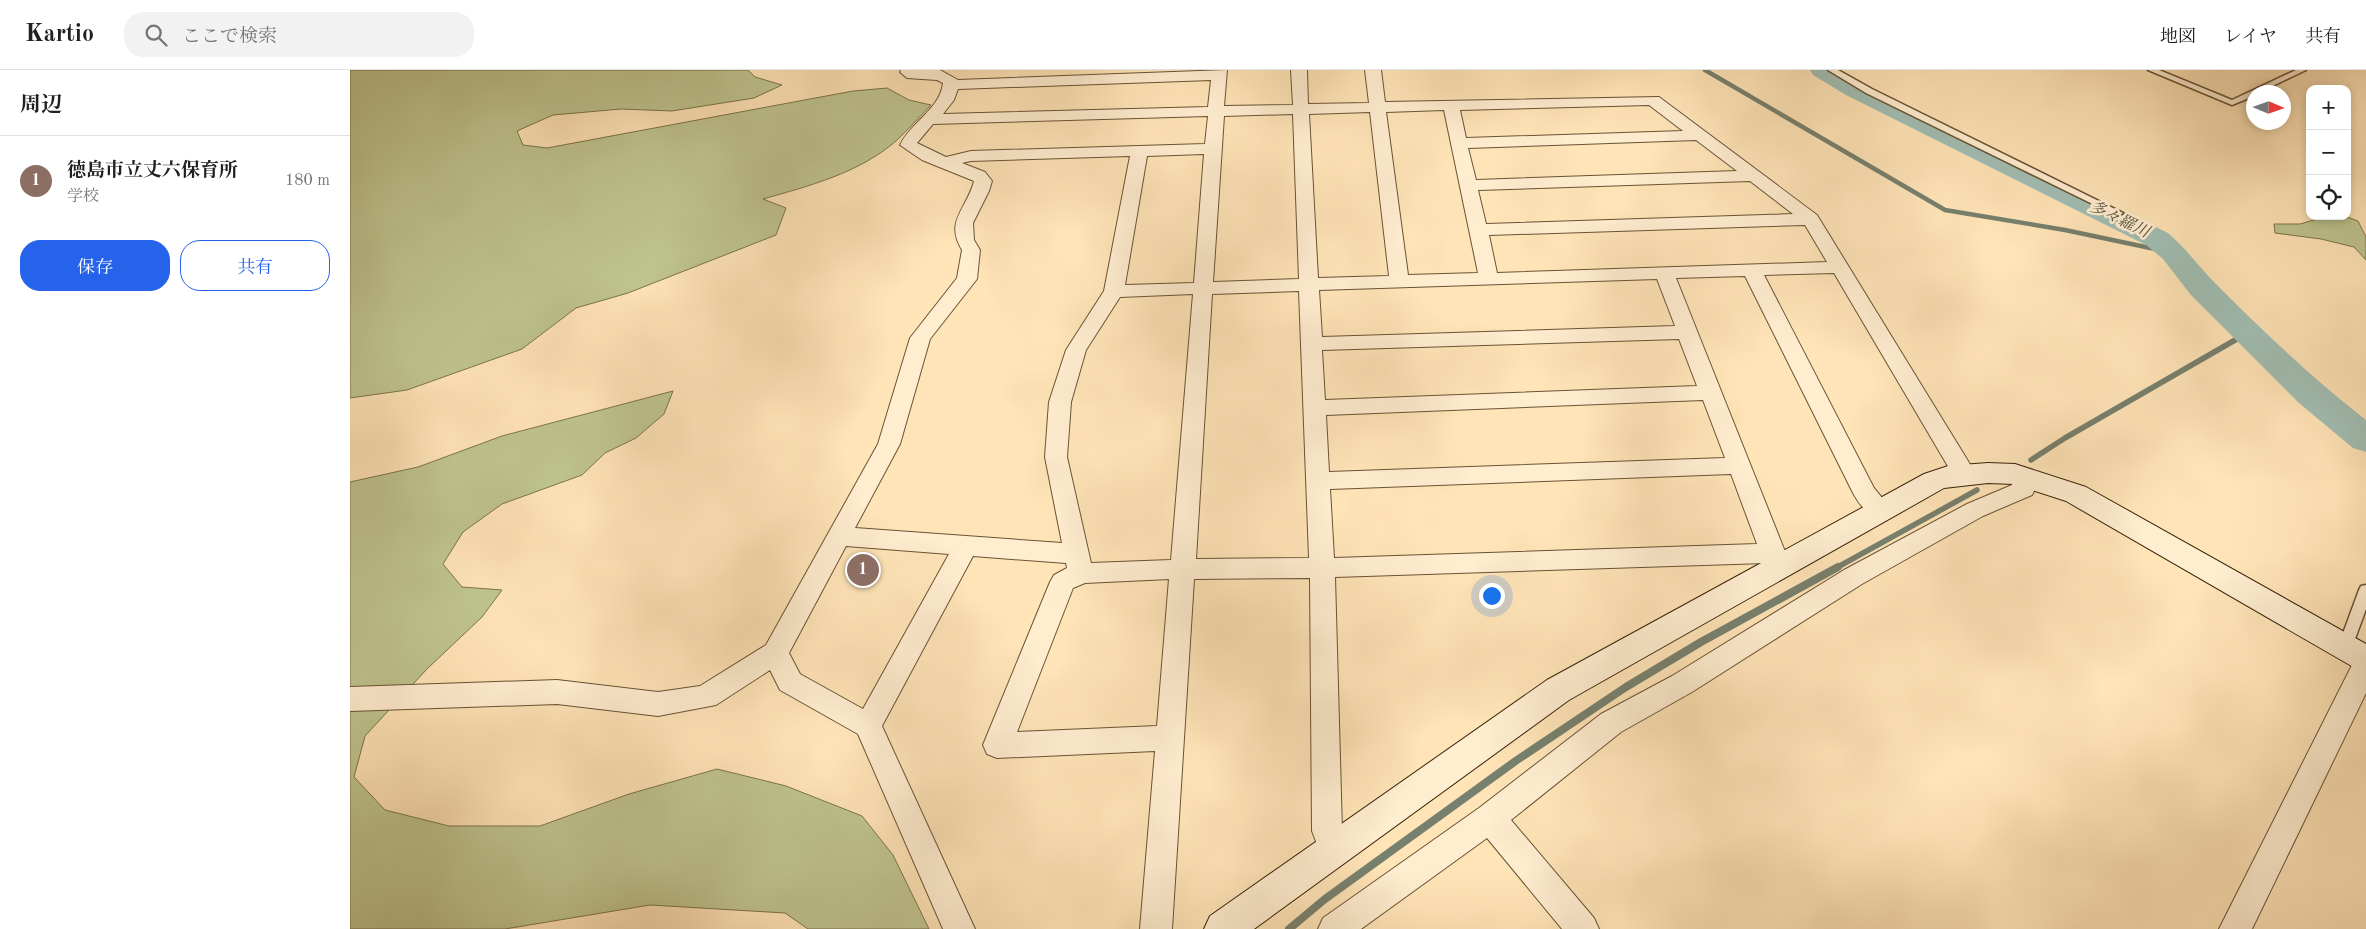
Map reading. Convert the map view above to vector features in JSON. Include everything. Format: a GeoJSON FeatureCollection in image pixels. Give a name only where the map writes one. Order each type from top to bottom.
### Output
{"type":"FeatureCollection","features":[{"type":"Feature","properties":{"kind":"street"},"geometry":{"type":"LineString","coordinates":[[350,699],[557,692],[658,704],[706,697],[775,653],[889,444],[920,338],[967,280],[971,250],[963,241],[963,225],[965,216],[978,197],[983,181],[979,176],[948,162],[928,156],[908,144],[918,129],[943,106],[951,91],[951,81],[940,76],[912,75],[908,72],[909,70]]}},
{"type":"Feature","properties":{"kind":"street"},"geometry":{"type":"LineString","coordinates":[[1299,70],[1322,568],[1327,831],[1334,850]]}},
{"type":"Feature","properties":{"kind":"street"},"geometry":{"type":"LineString","coordinates":[[1373,70],[1399,282]]}},
{"type":"Feature","properties":{"kind":"street"},"geometry":{"type":"LineString","coordinates":[[951,85],[1218,73],[1156,929]]}},
{"type":"Feature","properties":{"kind":"street"},"geometry":{"type":"LineString","coordinates":[[929,119],[1653,100],[1811,219],[1964,474]]}},
{"type":"Feature","properties":{"kind":"street"},"geometry":{"type":"LineString","coordinates":[[1451,106],[1489,279]]}},
{"type":"Feature","properties":{"kind":"street"},"geometry":{"type":"LineString","coordinates":[[1460,143],[1700,135]]}},
{"type":"Feature","properties":{"kind":"street"},"geometry":{"type":"LineString","coordinates":[[948,162],[971,156],[1213,149]]}},
{"type":"Feature","properties":{"kind":"street"},"geometry":{"type":"LineString","coordinates":[[1079,564],[1056,457],[1060,402],[1076,350],[1114,291],[1138,151]]}},
{"type":"Feature","properties":{"kind":"street"},"geometry":{"type":"LineString","coordinates":[[1469,185],[1754,176]]}},
{"type":"Feature","properties":{"kind":"street"},"geometry":{"type":"LineString","coordinates":[[1478,230],[1811,219]]}},
{"type":"Feature","properties":{"kind":"street"},"geometry":{"type":"LineString","coordinates":[[1114,291],[1840,267]]}},
{"type":"Feature","properties":{"kind":"street"},"geometry":{"type":"LineString","coordinates":[[1752,270],[1866,493],[1880,510]]}},
{"type":"Feature","properties":{"kind":"street"},"geometry":{"type":"LineString","coordinates":[[1664,273],[1777,559]]}},
{"type":"Feature","properties":{"kind":"street"},"geometry":{"type":"LineString","coordinates":[[1312,344],[1687,332]]}},
{"type":"Feature","properties":{"kind":"street"},"geometry":{"type":"LineString","coordinates":[[1315,408],[1711,394]]}},
{"type":"Feature","properties":{"kind":"street"},"geometry":{"type":"LineString","coordinates":[[1318,481],[1740,466]]}},
{"type":"Feature","properties":{"kind":"street"},"geometry":{"type":"LineString","coordinates":[[1223,929],[1558,690],[1777,559],[1880,510],[1934,481],[1964,474],[1988,473],[2023,476],[2076,494],[2359,657],[2235,929]]}},
{"type":"Feature","properties":{"kind":"street"},"geometry":{"type":"LineString","coordinates":[[1334,929],[1490,818],[1611,723],[1682,684],[1852,577],[1975,510],[2024,489],[2023,476]]}},
{"type":"Feature","properties":{"kind":"street"},"geometry":{"type":"LineString","coordinates":[[840,536],[966,546],[1079,564],[1182,568],[1322,568],[1777,559]]}},
{"type":"Feature","properties":{"kind":"street"},"geometry":{"type":"LineString","coordinates":[[868,726],[966,546]]}},
{"type":"Feature","properties":{"kind":"street"},"geometry":{"type":"LineString","coordinates":[[1079,564],[1063,582],[997,745],[1170,738]]}},
{"type":"Feature","properties":{"kind":"street"},"geometry":{"type":"LineString","coordinates":[[775,653],[790,682],[868,726],[959,929]]}},
{"type":"Feature","properties":{"kind":"street"},"geometry":{"type":"LineString","coordinates":[[1490,818],[1583,929]]}},
{"type":"Feature","properties":{"kind":"lane"},"geometry":{"type":"LineString","coordinates":[[1832,70],[1862,88],[2118,213]]}},
{"type":"Feature","properties":{"kind":"lane"},"geometry":{"type":"LineString","coordinates":[[2152,70],[2232,103],[2246,97]]}},
{"type":"Feature","properties":{"kind":"lane"},"geometry":{"type":"LineString","coordinates":[[2271,85],[2302,70]]}},
{"type":"Feature","properties":{"kind":"lane"},"geometry":{"type":"LineString","coordinates":[[2359,657],[2366,590]]}},
{"type":"Feature","properties":{"kind":"green space"},"geometry":{"type":"Polygon","coordinates":[[[350,70],[748,70],[755,77],[782,85],[754,98],[672,111],[621,109],[553,115],[517,131],[523,145],[547,148],[853,91],[887,88],[909,100],[931,105],[896,141],[866,162],[833,177],[763,199],[786,208],[776,235],[628,293],[576,308],[522,349],[407,390],[350,398],[350,70]]]}},
{"type":"Feature","properties":{"kind":"green space"},"geometry":{"type":"Polygon","coordinates":[[[2351,218],[2358,221],[2366,237],[2366,260],[2354,247],[2321,239],[2275,233],[2274,224],[2300,224],[2314,220],[2351,218]]]}},
{"type":"Feature","properties":{"kind":"green space"},"geometry":{"type":"Polygon","coordinates":[[[673,391],[664,414],[636,438],[605,453],[582,475],[502,504],[463,532],[443,564],[462,587],[502,590],[482,617],[427,669],[365,736],[354,777],[385,810],[449,826],[540,826],[629,794],[717,769],[786,786],[862,816],[893,855],[929,929],[808,929],[785,913],[650,905],[505,929],[350,929],[350,482],[418,467],[502,436],[673,391]]]}},
{"type":"Feature","properties":{"kind":"waterway"},"geometry":{"type":"LineString","coordinates":[[1705,70],[1945,210],[2065,230],[2174,253]]}},
{"type":"Feature","properties":{"kind":"waterway","name":"多々羅川"},"geometry":{"type":"LineString","coordinates":[[1822,70],[1855,90],[2157,239],[2174,253],[2202,288],[2311,395],[2366,439]]}},
{"type":"Feature","properties":{"kind":"waterway"},"geometry":{"type":"LineString","coordinates":[[2031,460],[2065,438],[2249,332]]}},
{"type":"Feature","properties":{"kind":"waterway"},"geometry":{"type":"LineString","coordinates":[[1836,568],[1977,490]]}},
{"type":"Feature","properties":{"kind":"waterway"},"geometry":{"type":"LineString","coordinates":[[1289,929],[1325,899],[1517,760],[1626,687],[1701,642],[1838,567]]}},
{"type":"Feature","properties":{"kind":"place","name":"徳島市立丈六保育所"},"geometry":{"type":"Point","coordinates":[863,570]}}]}
